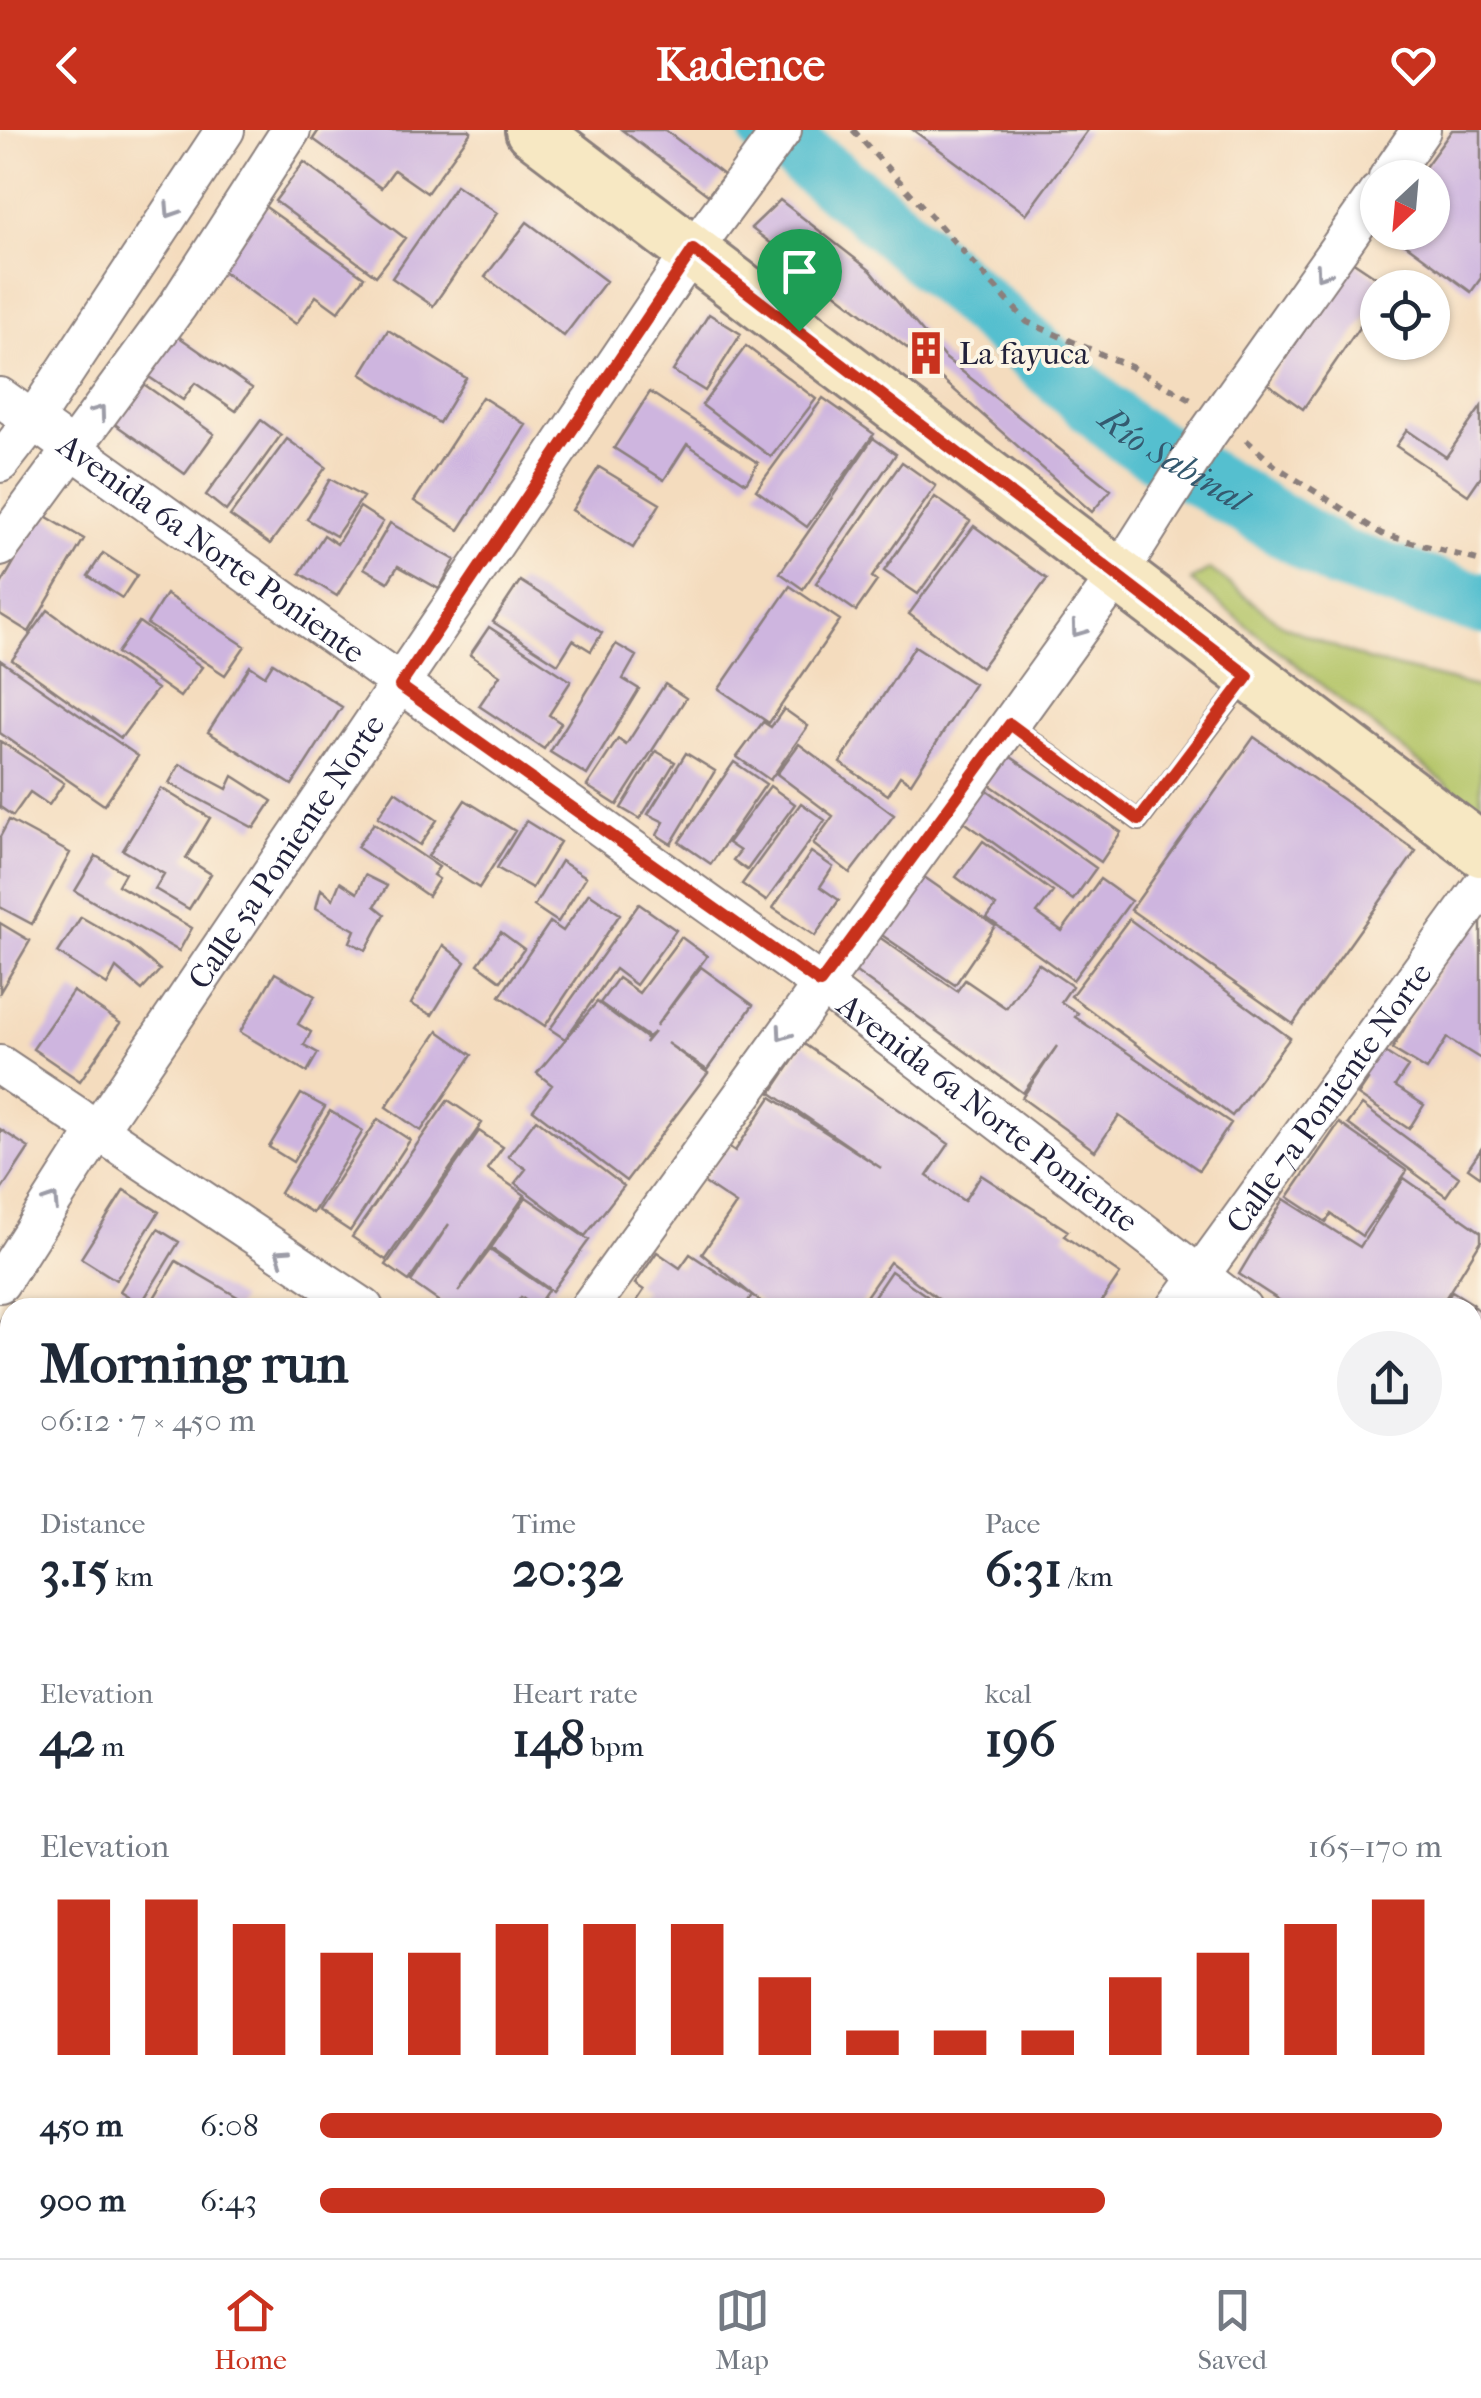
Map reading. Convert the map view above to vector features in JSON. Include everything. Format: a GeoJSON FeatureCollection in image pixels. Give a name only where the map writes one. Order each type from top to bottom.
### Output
{"type":"FeatureCollection","features":[{"type":"Feature","properties":{"kind":"main road"},"geometry":{"type":"LineString","coordinates":[[532,130],[1481,850]]}},
{"type":"Feature","properties":{"kind":"street"},"geometry":{"type":"LineString","coordinates":[[0,464],[32,422],[225,130]]}},
{"type":"Feature","properties":{"kind":"street"},"geometry":{"type":"LineString","coordinates":[[0,548],[178,304],[290,130]]}},
{"type":"Feature","properties":{"kind":"street","name":"Calle 5a Poniente Norte"},"geometry":{"type":"LineString","coordinates":[[0,1283],[97,1130],[693,250],[782,130]]}},
{"type":"Feature","properties":{"kind":"street"},"geometry":{"type":"LineString","coordinates":[[1401,160],[1422,130]]}},
{"type":"Feature","properties":{"kind":"street"},"geometry":{"type":"LineString","coordinates":[[596,1298],[1117,576],[1215,425],[1360,219]]}},
{"type":"Feature","properties":{"kind":"street","name":"Avenida 6a Norte Poniente"},"geometry":{"type":"LineString","coordinates":[[0,398],[820,983],[1228,1298]]}},
{"type":"Feature","properties":{"kind":"street","name":"Calle 7a Poniente Norte"},"geometry":{"type":"LineString","coordinates":[[1183,1298],[1481,888]]}},
{"type":"Feature","properties":{"kind":"street"},"geometry":{"type":"LineString","coordinates":[[0,1065],[349,1298]]}},
{"type":"Feature","properties":{"kind":"lane"},"geometry":{"type":"LineString","coordinates":[[1010,724],[1139,820],[1248,676]]}},
{"type":"Feature","properties":{"kind":"path"},"geometry":{"type":"LineString","coordinates":[[853,130],[1028,322],[1131,367],[1274,466],[1382,534],[1481,561]]}},
{"type":"Feature","properties":{"kind":"green space"},"geometry":{"type":"Polygon","coordinates":[[[1210,569],[1282,625],[1367,660],[1481,688],[1481,812],[1191,581],[1210,569]]]}},
{"type":"Feature","properties":{"kind":"building"},"geometry":{"type":"Polygon","coordinates":[[[319,130],[471,132],[427,193],[394,170],[381,188],[313,139],[319,130]]]}},
{"type":"Feature","properties":{"kind":"building"},"geometry":{"type":"Polygon","coordinates":[[[622,130],[665,130],[724,175],[708,195],[622,130]]]}},
{"type":"Feature","properties":{"kind":"building"},"geometry":{"type":"Polygon","coordinates":[[[913,130],[1088,130],[1026,214],[913,130]]]}},
{"type":"Feature","properties":{"kind":"building"},"geometry":{"type":"Polygon","coordinates":[[[1452,130],[1481,130],[1481,278],[1471,292],[1450,277],[1450,270],[1441,270],[1414,250],[1450,250],[1450,160],[1430,160],[1452,130]]]}},
{"type":"Feature","properties":{"kind":"building"},"geometry":{"type":"Polygon","coordinates":[[[304,162],[405,238],[376,276],[275,201],[304,162]]]}},
{"type":"Feature","properties":{"kind":"building"},"geometry":{"type":"Polygon","coordinates":[[[456,185],[497,213],[433,306],[392,278],[456,185]]]}},
{"type":"Feature","properties":{"kind":"building","name":"La fayuca"},"geometry":{"type":"Polygon","coordinates":[[[780,200],[871,271],[944,357],[1111,490],[1092,512],[907,348],[751,228],[780,200]]]}},
{"type":"Feature","properties":{"kind":"building"},"geometry":{"type":"Polygon","coordinates":[[[263,205],[364,277],[338,312],[316,296],[296,324],[218,268],[263,205]]]}},
{"type":"Feature","properties":{"kind":"building"},"geometry":{"type":"Polygon","coordinates":[[[527,222],[606,281],[564,336],[485,277],[527,222]]]}},
{"type":"Feature","properties":{"kind":"building"},"geometry":{"type":"Polygon","coordinates":[[[1352,261],[1366,270],[1360,270],[1360,326],[1303,409],[1268,384],[1352,261]]]}},
{"type":"Feature","properties":{"kind":"building"},"geometry":{"type":"Polygon","coordinates":[[[709,314],[741,334],[705,391],[673,371],[709,314]]]}},
{"type":"Feature","properties":{"kind":"building"},"geometry":{"type":"Polygon","coordinates":[[[388,330],[466,378],[439,423],[361,374],[388,330]]]}},
{"type":"Feature","properties":{"kind":"building"},"geometry":{"type":"Polygon","coordinates":[[[172,332],[252,388],[236,411],[195,383],[183,400],[143,373],[172,332]]]}},
{"type":"Feature","properties":{"kind":"building"},"geometry":{"type":"Polygon","coordinates":[[[746,346],[816,399],[771,457],[702,405],[746,346]]]}},
{"type":"Feature","properties":{"kind":"building"},"geometry":{"type":"Polygon","coordinates":[[[138,380],[214,434],[185,474],[109,420],[138,380]]]}},
{"type":"Feature","properties":{"kind":"building"},"geometry":{"type":"Polygon","coordinates":[[[650,392],[758,463],[746,483],[687,444],[664,480],[614,448],[650,392]]]}},
{"type":"Feature","properties":{"kind":"building"},"geometry":{"type":"Polygon","coordinates":[[[482,397],[526,425],[459,530],[414,501],[482,397]]]}},
{"type":"Feature","properties":{"kind":"building"},"geometry":{"type":"Polygon","coordinates":[[[823,398],[874,434],[807,527],[756,490],[823,398]]]}},
{"type":"Feature","properties":{"kind":"building"},"geometry":{"type":"Polygon","coordinates":[[[1481,407],[1481,476],[1468,495],[1396,446],[1407,430],[1446,457],[1481,407]]]}},
{"type":"Feature","properties":{"kind":"building"},"geometry":{"type":"Polygon","coordinates":[[[261,420],[281,435],[226,511],[206,495],[261,420]]]}},
{"type":"Feature","properties":{"kind":"building"},"geometry":{"type":"Polygon","coordinates":[[[873,438],[896,454],[803,589],[780,573],[873,438]]]}},
{"type":"Feature","properties":{"kind":"building"},"geometry":{"type":"Polygon","coordinates":[[[287,439],[326,467],[270,544],[230,516],[287,439]]]}},
{"type":"Feature","properties":{"kind":"building"},"geometry":{"type":"Polygon","coordinates":[[[902,462],[936,486],[872,577],[877,581],[856,611],[816,583],[902,462]]]}},
{"type":"Feature","properties":{"kind":"building"},"geometry":{"type":"Polygon","coordinates":[[[599,467],[660,504],[633,548],[572,510],[599,467]]]}},
{"type":"Feature","properties":{"kind":"building"},"geometry":{"type":"Polygon","coordinates":[[[330,479],[363,497],[336,536],[307,519],[330,479]]]}},
{"type":"Feature","properties":{"kind":"building"},"geometry":{"type":"Polygon","coordinates":[[[935,497],[970,521],[918,594],[884,571],[935,497]]]}},
{"type":"Feature","properties":{"kind":"building"},"geometry":{"type":"Polygon","coordinates":[[[360,507],[383,522],[337,596],[300,573],[324,535],[337,544],[360,507]]]}},
{"type":"Feature","properties":{"kind":"building"},"geometry":{"type":"Polygon","coordinates":[[[42,514],[84,539],[29,632],[0,614],[0,586],[42,514]]]}},
{"type":"Feature","properties":{"kind":"building"},"geometry":{"type":"Polygon","coordinates":[[[390,523],[455,560],[439,589],[398,566],[388,582],[364,568],[390,523]]]}},
{"type":"Feature","properties":{"kind":"building"},"geometry":{"type":"Polygon","coordinates":[[[974,526],[1047,579],[981,668],[909,614],[974,526]]]}},
{"type":"Feature","properties":{"kind":"building"},"geometry":{"type":"Polygon","coordinates":[[[103,553],[137,575],[122,598],[88,576],[103,553]]]}},
{"type":"Feature","properties":{"kind":"building"},"geometry":{"type":"Polygon","coordinates":[[[520,581],[602,633],[591,651],[573,640],[558,664],[493,622],[520,581]]]}},
{"type":"Feature","properties":{"kind":"building"},"geometry":{"type":"Polygon","coordinates":[[[790,586],[840,620],[769,723],[719,689],[790,586]]]}},
{"type":"Feature","properties":{"kind":"building"},"geometry":{"type":"Polygon","coordinates":[[[166,594],[245,646],[225,675],[147,624],[166,594]]]}},
{"type":"Feature","properties":{"kind":"building"},"geometry":{"type":"Polygon","coordinates":[[[48,610],[157,689],[121,738],[12,660],[48,610]]]}},
{"type":"Feature","properties":{"kind":"building"},"geometry":{"type":"Polygon","coordinates":[[[139,622],[202,667],[180,697],[117,653],[139,622]]]}},
{"type":"Feature","properties":{"kind":"building"},"geometry":{"type":"Polygon","coordinates":[[[489,627],[571,681],[549,715],[561,723],[544,749],[479,706],[500,675],[470,655],[489,627]]]}},
{"type":"Feature","properties":{"kind":"building"},"geometry":{"type":"Polygon","coordinates":[[[616,644],[636,656],[623,679],[639,689],[587,775],[550,752],[616,644]]]}},
{"type":"Feature","properties":{"kind":"building"},"geometry":{"type":"Polygon","coordinates":[[[915,646],[974,684],[911,783],[900,776],[888,795],[840,763],[915,646]]]}},
{"type":"Feature","properties":{"kind":"building"},"geometry":{"type":"Polygon","coordinates":[[[0,660],[138,756],[104,805],[0,733],[0,660]]]}},
{"type":"Feature","properties":{"kind":"building"},"geometry":{"type":"Polygon","coordinates":[[[273,663],[342,707],[292,785],[208,732],[250,666],[265,676],[273,663]]]}},
{"type":"Feature","properties":{"kind":"building"},"geometry":{"type":"Polygon","coordinates":[[[665,684],[686,698],[617,805],[587,786],[618,739],[626,745],[665,684]]]}},
{"type":"Feature","properties":{"kind":"building"},"geometry":{"type":"Polygon","coordinates":[[[784,709],[808,726],[770,780],[737,757],[763,722],[771,727],[784,709]]]}},
{"type":"Feature","properties":{"kind":"building"},"geometry":{"type":"Polygon","coordinates":[[[1254,737],[1416,851],[1293,1024],[1131,910],[1254,737]]]}},
{"type":"Feature","properties":{"kind":"building"},"geometry":{"type":"Polygon","coordinates":[[[0,741],[64,783],[49,805],[30,792],[13,816],[0,807],[0,741]]]}},
{"type":"Feature","properties":{"kind":"building"},"geometry":{"type":"Polygon","coordinates":[[[799,744],[894,815],[850,873],[813,844],[833,816],[777,774],[799,744]]]}},
{"type":"Feature","properties":{"kind":"building"},"geometry":{"type":"Polygon","coordinates":[[[656,751],[675,762],[640,819],[621,808],[656,751]]]}},
{"type":"Feature","properties":{"kind":"building"},"geometry":{"type":"Polygon","coordinates":[[[1002,751],[1121,832],[1101,862],[983,780],[1002,751]]]}},
{"type":"Feature","properties":{"kind":"building"},"geometry":{"type":"Polygon","coordinates":[[[686,753],[715,771],[671,844],[657,835],[664,822],[648,814],[686,753]]]}},
{"type":"Feature","properties":{"kind":"building"},"geometry":{"type":"Polygon","coordinates":[[[734,762],[766,784],[711,864],[679,842],[734,762]]]}},
{"type":"Feature","properties":{"kind":"building"},"geometry":{"type":"Polygon","coordinates":[[[180,764],[227,789],[233,776],[272,801],[254,828],[169,783],[180,764]]]}},
{"type":"Feature","properties":{"kind":"building"},"geometry":{"type":"Polygon","coordinates":[[[979,784],[1096,868],[1073,900],[956,816],[979,784]]]}},
{"type":"Feature","properties":{"kind":"building"},"geometry":{"type":"Polygon","coordinates":[[[770,786],[795,804],[747,870],[733,860],[740,851],[728,843],[770,786]]]}},
{"type":"Feature","properties":{"kind":"building"},"geometry":{"type":"Polygon","coordinates":[[[161,788],[210,818],[186,858],[211,874],[189,909],[155,889],[164,874],[123,850],[161,788]]]}},
{"type":"Feature","properties":{"kind":"building"},"geometry":{"type":"Polygon","coordinates":[[[395,791],[437,820],[420,845],[378,817],[395,791]]]}},
{"type":"Feature","properties":{"kind":"building"},"geometry":{"type":"Polygon","coordinates":[[[465,800],[515,831],[479,888],[428,856],[465,800]]]}},
{"type":"Feature","properties":{"kind":"building"},"geometry":{"type":"Polygon","coordinates":[[[801,803],[825,820],[766,901],[742,884],[801,803]]]}},
{"type":"Feature","properties":{"kind":"building"},"geometry":{"type":"Polygon","coordinates":[[[9,820],[70,853],[32,924],[0,907],[0,837],[9,820]]]}},
{"type":"Feature","properties":{"kind":"building"},"geometry":{"type":"Polygon","coordinates":[[[526,821],[560,842],[532,888],[497,868],[526,821]]]}},
{"type":"Feature","properties":{"kind":"building"},"geometry":{"type":"Polygon","coordinates":[[[374,823],[439,867],[433,875],[439,879],[428,896],[357,847],[374,823]]]}},
{"type":"Feature","properties":{"kind":"building"},"geometry":{"type":"Polygon","coordinates":[[[983,841],[1053,892],[1037,913],[1062,931],[1100,879],[1131,901],[1073,980],[987,918],[996,906],[956,877],[983,841]]]}},
{"type":"Feature","properties":{"kind":"building"},"geometry":{"type":"Polygon","coordinates":[[[811,852],[833,867],[820,887],[839,900],[815,936],[773,908],[811,852]]]}},
{"type":"Feature","properties":{"kind":"building"},"geometry":{"type":"Polygon","coordinates":[[[96,856],[125,873],[118,885],[192,928],[179,951],[75,891],[96,856]]]}},
{"type":"Feature","properties":{"kind":"building"},"geometry":{"type":"Polygon","coordinates":[[[561,861],[586,877],[558,922],[534,906],[561,861]]]}},
{"type":"Feature","properties":{"kind":"building"},"geometry":{"type":"Polygon","coordinates":[[[914,870],[995,926],[955,985],[873,929],[914,870]]]}},
{"type":"Feature","properties":{"kind":"building"},"geometry":{"type":"Polygon","coordinates":[[[365,875],[387,886],[375,906],[385,914],[366,950],[350,942],[355,930],[316,908],[321,889],[333,899],[340,882],[357,893],[365,875]]]}},
{"type":"Feature","properties":{"kind":"building"},"geometry":{"type":"Polygon","coordinates":[[[589,893],[620,914],[545,1026],[500,996],[550,922],[563,931],[589,893]]]}},
{"type":"Feature","properties":{"kind":"building"},"geometry":{"type":"Polygon","coordinates":[[[1481,903],[1481,1059],[1447,1038],[1427,1070],[1392,1049],[1481,903]]]}},
{"type":"Feature","properties":{"kind":"building"},"geometry":{"type":"Polygon","coordinates":[[[639,904],[676,930],[636,985],[615,969],[565,1039],[550,1029],[639,904]]]}},
{"type":"Feature","properties":{"kind":"building"},"geometry":{"type":"Polygon","coordinates":[[[81,917],[130,945],[160,970],[142,990],[116,968],[107,985],[58,953],[81,917]]]}},
{"type":"Feature","properties":{"kind":"building"},"geometry":{"type":"Polygon","coordinates":[[[1129,919],[1290,1038],[1232,1116],[1071,996],[1129,919]]]}},
{"type":"Feature","properties":{"kind":"building"},"geometry":{"type":"Polygon","coordinates":[[[0,923],[30,941],[0,992],[0,923]]]}},
{"type":"Feature","properties":{"kind":"building"},"geometry":{"type":"Polygon","coordinates":[[[869,930],[957,991],[965,980],[1006,1008],[1038,963],[1072,986],[1061,1002],[1078,1013],[1075,1017],[1231,1123],[1199,1170],[1119,1116],[1095,1151],[1022,1098],[1057,1046],[1023,1093],[845,964],[869,930]]]}},
{"type":"Feature","properties":{"kind":"building"},"geometry":{"type":"Polygon","coordinates":[[[501,932],[524,949],[501,981],[478,964],[501,932]]]}},
{"type":"Feature","properties":{"kind":"building"},"geometry":{"type":"Polygon","coordinates":[[[681,937],[707,956],[656,1026],[701,967],[753,1005],[707,1070],[667,1043],[708,1073],[626,1181],[533,1110],[552,1085],[537,1073],[597,1002],[647,1039],[645,1043],[654,1032],[648,1037],[600,1003],[618,978],[639,993],[681,937]]]}},
{"type":"Feature","properties":{"kind":"building"},"geometry":{"type":"Polygon","coordinates":[[[443,945],[465,962],[432,1015],[411,1004],[443,945]]]}},
{"type":"Feature","properties":{"kind":"building"},"geometry":{"type":"Polygon","coordinates":[[[275,973],[315,996],[298,1024],[311,1032],[304,1045],[318,1053],[307,1072],[240,1032],[275,973]]]}},
{"type":"Feature","properties":{"kind":"building"},"geometry":{"type":"Polygon","coordinates":[[[73,991],[120,1023],[80,1081],[33,1049],[73,991]]]}},
{"type":"Feature","properties":{"kind":"building"},"geometry":{"type":"Polygon","coordinates":[[[438,1031],[472,1055],[421,1131],[386,1107],[438,1031]]]}},
{"type":"Feature","properties":{"kind":"building"},"geometry":{"type":"Polygon","coordinates":[[[804,1044],[949,1144],[927,1176],[964,1201],[981,1175],[1068,1231],[1064,1236],[1120,1274],[1104,1298],[937,1298],[890,1262],[865,1298],[756,1298],[702,1254],[736,1204],[703,1182],[728,1146],[735,1151],[771,1097],[881,1168],[771,1093],[804,1044]]]}},
{"type":"Feature","properties":{"kind":"building"},"geometry":{"type":"Polygon","coordinates":[[[1374,1045],[1408,1067],[1395,1086],[1424,1105],[1409,1129],[1358,1095],[1368,1080],[1356,1072],[1374,1045]]]}},
{"type":"Feature","properties":{"kind":"building"},"geometry":{"type":"Polygon","coordinates":[[[301,1094],[325,1107],[293,1162],[269,1147],[301,1094]]]}},
{"type":"Feature","properties":{"kind":"building"},"geometry":{"type":"Polygon","coordinates":[[[448,1100],[482,1123],[386,1260],[352,1237],[448,1100]]]}},
{"type":"Feature","properties":{"kind":"building"},"geometry":{"type":"Polygon","coordinates":[[[1362,1105],[1459,1177],[1446,1196],[1348,1124],[1362,1105]]]}},
{"type":"Feature","properties":{"kind":"building"},"geometry":{"type":"Polygon","coordinates":[[[330,1111],[363,1131],[313,1213],[280,1193],[330,1111]]]}},
{"type":"Feature","properties":{"kind":"building"},"geometry":{"type":"Polygon","coordinates":[[[378,1119],[410,1140],[350,1231],[318,1210],[378,1119]]]}},
{"type":"Feature","properties":{"kind":"building"},"geometry":{"type":"Polygon","coordinates":[[[536,1119],[624,1186],[585,1236],[515,1183],[526,1169],[508,1156],[536,1119]]]}},
{"type":"Feature","properties":{"kind":"building"},"geometry":{"type":"Polygon","coordinates":[[[1339,1123],[1407,1171],[1362,1236],[1331,1214],[1326,1222],[1288,1197],[1339,1123]]]}},
{"type":"Feature","properties":{"kind":"building"},"geometry":{"type":"Polygon","coordinates":[[[0,1129],[29,1148],[0,1192],[0,1129]]]}},
{"type":"Feature","properties":{"kind":"building"},"geometry":{"type":"Polygon","coordinates":[[[479,1131],[503,1147],[487,1169],[525,1195],[458,1292],[490,1250],[548,1290],[543,1298],[434,1298],[411,1282],[449,1224],[409,1281],[386,1265],[479,1131]]]}},
{"type":"Feature","properties":{"kind":"building"},"geometry":{"type":"Polygon","coordinates":[[[1481,1149],[1481,1177],[1468,1168],[1481,1149]]]}},
{"type":"Feature","properties":{"kind":"building"},"geometry":{"type":"Polygon","coordinates":[[[1404,1178],[1481,1232],[1481,1241],[1446,1298],[1276,1298],[1239,1274],[1284,1199],[1360,1247],[1404,1178]]]}},
{"type":"Feature","properties":{"kind":"building"},"geometry":{"type":"Polygon","coordinates":[[[124,1190],[159,1212],[116,1280],[81,1258],[124,1190]]]}},
{"type":"Feature","properties":{"kind":"building"},"geometry":{"type":"Polygon","coordinates":[[[526,1197],[589,1240],[552,1291],[491,1248],[526,1197]]]}},
{"type":"Feature","properties":{"kind":"building"},"geometry":{"type":"Polygon","coordinates":[[[158,1229],[179,1242],[145,1298],[131,1298],[120,1291],[158,1229]]]}},
{"type":"Feature","properties":{"kind":"building"},"geometry":{"type":"Polygon","coordinates":[[[657,1252],[680,1268],[690,1254],[752,1295],[639,1298],[644,1290],[635,1284],[657,1252]]]}},
{"type":"Feature","properties":{"kind":"building"},"geometry":{"type":"Polygon","coordinates":[[[176,1261],[239,1298],[154,1298],[176,1261]]]}},
{"type":"Feature","properties":{"kind":"building"},"geometry":{"type":"Polygon","coordinates":[[[891,1271],[930,1298],[873,1298],[891,1271]]]}},
{"type":"Feature","properties":{"kind":"waterway","name":"Río Sabinal"},"geometry":{"type":"LineString","coordinates":[[770,130],[873,211],[1127,433],[1339,559],[1481,604]]}},
{"type":"Feature","properties":{"kind":"place","name":"La fayuca"},"geometry":{"type":"Point","coordinates":[926,353]}},
{"type":"Feature","properties":{"kind":"route"},"geometry":{"type":"LineString","coordinates":[[693,250],[799,331],[1248,676],[1139,820],[1010,724],[820,983],[400,686],[693,250]]}}]}
